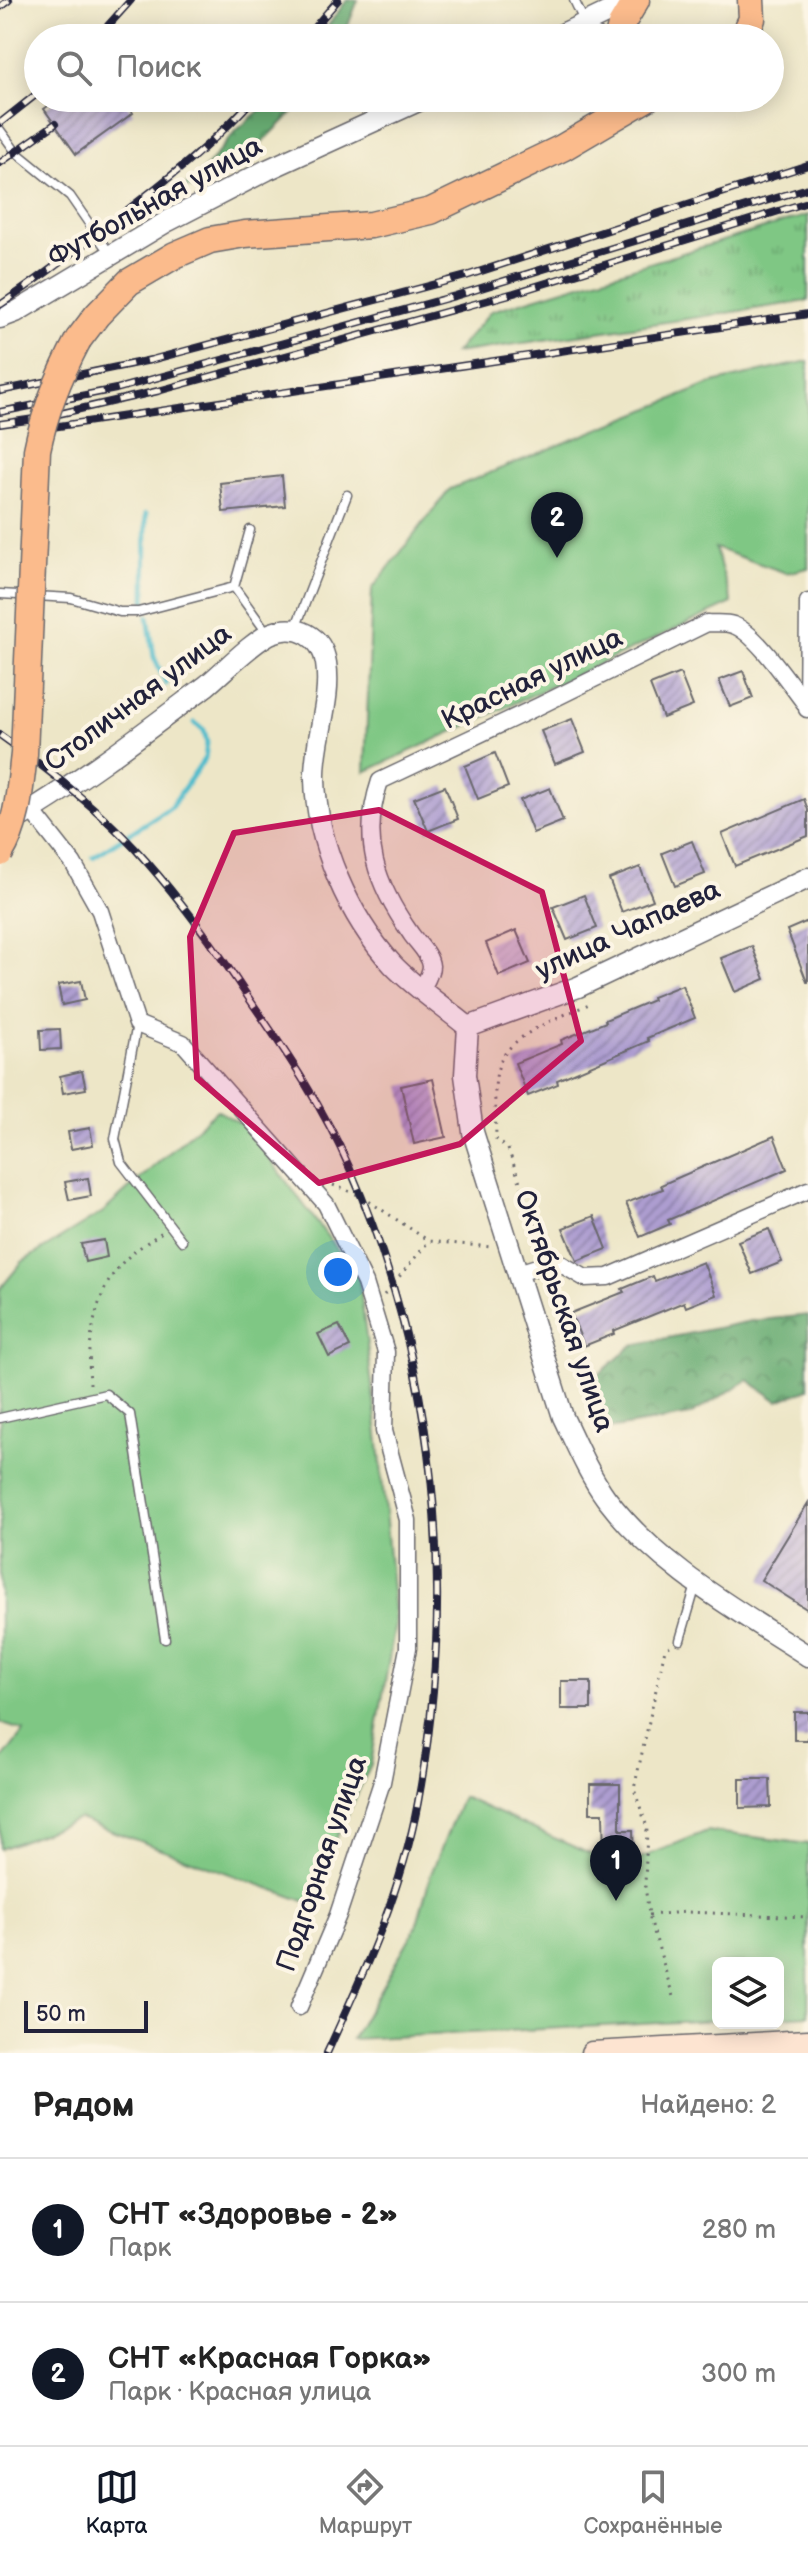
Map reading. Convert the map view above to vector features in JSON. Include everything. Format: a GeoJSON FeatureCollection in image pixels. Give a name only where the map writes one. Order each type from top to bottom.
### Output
{"type":"FeatureCollection","features":[{"type":"Feature","properties":{"kind":"main road"},"geometry":{"type":"LineString","coordinates":[[622,24],[634,0]]}},
{"type":"Feature","properties":{"kind":"main road"},"geometry":{"type":"LineString","coordinates":[[750,24],[752,1]]}},
{"type":"Feature","properties":{"kind":"main road"},"geometry":{"type":"LineString","coordinates":[[599,125],[608,112]]}},
{"type":"Feature","properties":{"kind":"main road"},"geometry":{"type":"LineString","coordinates":[[0,853],[7,843],[19,801],[24,754],[37,450],[45,412],[60,375],[78,340],[97,315],[129,282],[175,255],[210,240],[245,234],[371,225],[431,211],[562,148],[622,112]]}},
{"type":"Feature","properties":{"kind":"main road"},"geometry":{"type":"LineString","coordinates":[[592,2053],[808,2041]]}},
{"type":"Feature","properties":{"kind":"street"},"geometry":{"type":"LineString","coordinates":[[591,24],[634,0]]}},
{"type":"Feature","properties":{"kind":"street","name":"Футбольная улица"},"geometry":{"type":"LineString","coordinates":[[0,318],[16,312],[168,221],[267,170],[394,112]]}},
{"type":"Feature","properties":{"kind":"street"},"geometry":{"type":"LineString","coordinates":[[807,708],[808,602]]}},
{"type":"Feature","properties":{"kind":"street","name":"Красная улица"},"geometry":{"type":"LineString","coordinates":[[422,989],[431,967],[381,880],[371,846],[369,821],[380,781],[707,623],[733,625],[748,635],[807,708]]}},
{"type":"Feature","properties":{"kind":"street"},"geometry":{"type":"LineString","coordinates":[[268,634],[295,629],[308,634],[319,645],[326,662],[327,685],[315,777],[318,812],[346,892],[369,936],[395,967],[468,1027]]}},
{"type":"Feature","properties":{"kind":"street","name":"Столичная улица"},"geometry":{"type":"LineString","coordinates":[[0,830],[69,788],[222,673],[268,634]]}},
{"type":"Feature","properties":{"kind":"street"},"geometry":{"type":"LineString","coordinates":[[32,811],[73,863],[100,911],[137,1024]]}},
{"type":"Feature","properties":{"kind":"street","name":"улица Чапаева"},"geometry":{"type":"LineString","coordinates":[[468,1027],[578,987],[808,878]]}},
{"type":"Feature","properties":{"kind":"street","name":"Подгорная улица"},"geometry":{"type":"LineString","coordinates":[[137,1024],[183,1043],[326,1204],[365,1283],[386,1352],[384,1431],[408,1520],[408,1648],[382,1782],[338,1915],[299,2007]]}},
{"type":"Feature","properties":{"kind":"street","name":"Октябрьская улица"},"geometry":{"type":"LineString","coordinates":[[468,1027],[465,1075],[473,1132],[563,1417],[583,1459],[607,1498],[649,1545],[696,1584],[808,1656]]}},
{"type":"Feature","properties":{"kind":"street"},"geometry":{"type":"LineString","coordinates":[[518,1273],[556,1261],[585,1278],[608,1277],[808,1190]]}},
{"type":"Feature","properties":{"kind":"lane"},"geometry":{"type":"LineString","coordinates":[[574,0],[575,24]]}},
{"type":"Feature","properties":{"kind":"lane"},"geometry":{"type":"LineString","coordinates":[[0,130],[16,152],[70,196],[111,255]]}},
{"type":"Feature","properties":{"kind":"lane"},"geometry":{"type":"LineString","coordinates":[[295,629],[347,495]]}},
{"type":"Feature","properties":{"kind":"lane"},"geometry":{"type":"LineString","coordinates":[[234,587],[250,530]]}},
{"type":"Feature","properties":{"kind":"lane"},"geometry":{"type":"LineString","coordinates":[[0,594],[71,598],[120,612],[138,612],[234,587]]}},
{"type":"Feature","properties":{"kind":"lane"},"geometry":{"type":"LineString","coordinates":[[234,587],[268,634]]}},
{"type":"Feature","properties":{"kind":"lane"},"geometry":{"type":"LineString","coordinates":[[137,1024],[115,1139],[121,1162],[182,1241]]}},
{"type":"Feature","properties":{"kind":"lane"},"geometry":{"type":"LineString","coordinates":[[0,1418],[106,1394],[130,1414],[165,1639]]}},
{"type":"Feature","properties":{"kind":"lane"},"geometry":{"type":"LineString","coordinates":[[680,1640],[696,1584]]}},
{"type":"Feature","properties":{"kind":"path"},"geometry":{"type":"LineString","coordinates":[[556,1261],[535,1223],[508,1149],[496,1139],[497,1067],[504,1052],[519,1038],[601,998]]}},
{"type":"Feature","properties":{"kind":"path"},"geometry":{"type":"LineString","coordinates":[[298,1172],[361,1196],[429,1241],[511,1249]]}},
{"type":"Feature","properties":{"kind":"path"},"geometry":{"type":"LineString","coordinates":[[90,1398],[88,1354],[103,1291],[122,1262],[169,1227]]}},
{"type":"Feature","properties":{"kind":"path"},"geometry":{"type":"LineString","coordinates":[[373,1307],[429,1241]]}},
{"type":"Feature","properties":{"kind":"path"},"geometry":{"type":"LineString","coordinates":[[674,2000],[649,1915],[645,1886],[647,1827],[634,1789],[665,1649],[680,1640]]}},
{"type":"Feature","properties":{"kind":"path"},"geometry":{"type":"LineString","coordinates":[[649,1915],[686,1912],[808,1917]]}},
{"type":"Feature","properties":{"kind":"highlighted area"},"geometry":{"type":"Polygon","coordinates":[[[379,810],[542,892],[581,1041],[460,1144],[319,1183],[197,1078],[190,937],[234,833],[379,810]]]}},
{"type":"Feature","properties":{"kind":"green space"},"geometry":{"type":"Polygon","coordinates":[[[347,0],[358,0],[349,24],[329,24],[347,0]]]}},
{"type":"Feature","properties":{"kind":"green space"},"geometry":{"type":"Polygon","coordinates":[[[258,112],[293,112],[259,146],[199,189],[182,187],[197,178],[236,131],[258,112]]]}},
{"type":"Feature","properties":{"kind":"green space"},"geometry":{"type":"Polygon","coordinates":[[[808,215],[808,301],[455,353],[491,311],[808,215]]]}},
{"type":"Feature","properties":{"kind":"green space"},"geometry":{"type":"Polygon","coordinates":[[[808,361],[808,568],[786,573],[715,548],[732,603],[365,772],[372,589],[450,489],[713,383],[808,361]]]}},
{"type":"Feature","properties":{"kind":"green space"},"geometry":{"type":"Polygon","coordinates":[[[217,1110],[246,1127],[359,1279],[379,1443],[395,1624],[371,1764],[307,1902],[79,1819],[0,1849],[0,1762],[24,1731],[0,1723],[0,1289],[22,1262],[103,1212],[217,1110]]]}},
{"type":"Feature","properties":{"kind":"green space"},"geometry":{"type":"Polygon","coordinates":[[[808,1315],[808,1389],[778,1401],[748,1380],[690,1415],[597,1431],[584,1387],[633,1345],[751,1321],[808,1315]]]}},
{"type":"Feature","properties":{"kind":"green space"},"geometry":{"type":"Polygon","coordinates":[[[462,1797],[619,1867],[707,1831],[808,1844],[808,2015],[784,2017],[784,1957],[712,1957],[712,2020],[352,2039],[416,1927],[431,1874],[462,1797]]]}},
{"type":"Feature","properties":{"kind":"building"},"geometry":{"type":"Polygon","coordinates":[[[46,112],[133,113],[76,154],[46,112]]]}},
{"type":"Feature","properties":{"kind":"building"},"geometry":{"type":"Polygon","coordinates":[[[282,476],[285,506],[223,512],[220,483],[282,476]]]}},
{"type":"Feature","properties":{"kind":"building"},"geometry":{"type":"Polygon","coordinates":[[[743,671],[753,698],[730,707],[719,680],[743,671]]]}},
{"type":"Feature","properties":{"kind":"building"},"geometry":{"type":"Polygon","coordinates":[[[680,673],[693,706],[663,718],[650,685],[680,673]]]}},
{"type":"Feature","properties":{"kind":"building"},"geometry":{"type":"Polygon","coordinates":[[[572,719],[585,752],[555,764],[541,731],[572,719]]]}},
{"type":"Feature","properties":{"kind":"building"},"geometry":{"type":"Polygon","coordinates":[[[495,753],[508,787],[478,799],[465,766],[495,753]]]}},
{"type":"Feature","properties":{"kind":"building"},"geometry":{"type":"Polygon","coordinates":[[[445,786],[458,819],[428,831],[414,798],[445,786]]]}},
{"type":"Feature","properties":{"kind":"building"},"geometry":{"type":"Polygon","coordinates":[[[550,788],[563,821],[533,833],[520,800],[550,788]]]}},
{"type":"Feature","properties":{"kind":"building"},"geometry":{"type":"Polygon","coordinates":[[[804,799],[808,810],[808,836],[735,866],[722,834],[804,799]]]}},
{"type":"Feature","properties":{"kind":"building"},"geometry":{"type":"Polygon","coordinates":[[[692,841],[705,874],[675,886],[662,853],[692,841]]]}},
{"type":"Feature","properties":{"kind":"building"},"geometry":{"type":"Polygon","coordinates":[[[640,867],[653,900],[622,912],[609,879],[640,867]]]}},
{"type":"Feature","properties":{"kind":"building"},"geometry":{"type":"Polygon","coordinates":[[[584,895],[597,928],[567,940],[553,907],[584,895]]]}},
{"type":"Feature","properties":{"kind":"building"},"geometry":{"type":"Polygon","coordinates":[[[808,921],[808,982],[807,982],[787,930],[808,921]]]}},
{"type":"Feature","properties":{"kind":"building"},"geometry":{"type":"Polygon","coordinates":[[[516,930],[530,963],[499,976],[486,943],[516,930]]]}},
{"type":"Feature","properties":{"kind":"building"},"geometry":{"type":"Polygon","coordinates":[[[752,946],[765,979],[735,992],[721,958],[752,946]]]}},
{"type":"Feature","properties":{"kind":"building"},"geometry":{"type":"Polygon","coordinates":[[[81,981],[85,1000],[62,1005],[58,985],[81,981]]]}},
{"type":"Feature","properties":{"kind":"building"},"geometry":{"type":"Polygon","coordinates":[[[682,985],[695,1018],[528,1096],[515,1063],[562,1044],[561,1040],[682,985]]]}},
{"type":"Feature","properties":{"kind":"building"},"geometry":{"type":"Polygon","coordinates":[[[60,1029],[61,1049],[41,1050],[40,1030],[60,1029]]]}},
{"type":"Feature","properties":{"kind":"building"},"geometry":{"type":"Polygon","coordinates":[[[82,1071],[86,1089],[63,1093],[60,1076],[82,1071]]]}},
{"type":"Feature","properties":{"kind":"building"},"geometry":{"type":"Polygon","coordinates":[[[433,1079],[446,1137],[414,1144],[401,1086],[433,1079]]]}},
{"type":"Feature","properties":{"kind":"building"},"geometry":{"type":"Polygon","coordinates":[[[90,1128],[93,1145],[71,1149],[68,1132],[90,1128]]]}},
{"type":"Feature","properties":{"kind":"building"},"geometry":{"type":"Polygon","coordinates":[[[774,1136],[787,1169],[668,1220],[670,1224],[640,1237],[626,1203],[663,1189],[661,1185],[774,1136]]]}},
{"type":"Feature","properties":{"kind":"building"},"geometry":{"type":"Polygon","coordinates":[[[88,1178],[91,1196],[69,1200],[65,1182],[88,1178]]]}},
{"type":"Feature","properties":{"kind":"building"},"geometry":{"type":"Polygon","coordinates":[[[594,1216],[607,1249],[577,1261],[563,1228],[594,1216]]]}},
{"type":"Feature","properties":{"kind":"building"},"geometry":{"type":"Polygon","coordinates":[[[769,1229],[782,1262],[752,1274],[738,1241],[769,1229]]]}},
{"type":"Feature","properties":{"kind":"building"},"geometry":{"type":"Polygon","coordinates":[[[104,1240],[107,1257],[85,1262],[81,1244],[104,1240]]]}},
{"type":"Feature","properties":{"kind":"building"},"geometry":{"type":"Polygon","coordinates":[[[703,1262],[716,1295],[686,1307],[684,1302],[584,1346],[571,1313],[624,1292],[622,1289],[653,1276],[655,1281],[703,1262]]]}},
{"type":"Feature","properties":{"kind":"building"},"geometry":{"type":"Polygon","coordinates":[[[339,1325],[350,1347],[329,1357],[318,1334],[339,1325]]]}},
{"type":"Feature","properties":{"kind":"building"},"geometry":{"type":"Polygon","coordinates":[[[808,1503],[808,1610],[761,1580],[808,1503]]]}},
{"type":"Feature","properties":{"kind":"building"},"geometry":{"type":"Polygon","coordinates":[[[561,1681],[591,1681],[591,1709],[561,1709],[561,1681]]]}},
{"type":"Feature","properties":{"kind":"building"},"geometry":{"type":"Polygon","coordinates":[[[794,1712],[808,1712],[808,1740],[794,1740],[794,1712]]]}},
{"type":"Feature","properties":{"kind":"building"},"geometry":{"type":"Polygon","coordinates":[[[740,1779],[770,1779],[771,1807],[740,1808],[740,1779]]]}},
{"type":"Feature","properties":{"kind":"building"},"geometry":{"type":"Polygon","coordinates":[[[590,1784],[620,1784],[620,1830],[633,1830],[634,1858],[604,1859],[603,1813],[590,1813],[590,1784]]]}},
{"type":"Feature","properties":{"kind":"waterway"},"geometry":{"type":"LineString","coordinates":[[145,605],[146,514]]}},
{"type":"Feature","properties":{"kind":"waterway"},"geometry":{"type":"LineString","coordinates":[[148,616],[154,657],[166,684]]}},
{"type":"Feature","properties":{"kind":"waterway"},"geometry":{"type":"LineString","coordinates":[[93,857],[171,807],[205,758],[207,743],[204,730],[195,723]]}},
{"type":"Feature","properties":{"kind":"railway"},"geometry":{"type":"LineString","coordinates":[[0,7],[9,0]]}},
{"type":"Feature","properties":{"kind":"railway"},"geometry":{"type":"LineString","coordinates":[[110,24],[131,0]]}},
{"type":"Feature","properties":{"kind":"railway"},"geometry":{"type":"LineString","coordinates":[[317,24],[338,0]]}},
{"type":"Feature","properties":{"kind":"railway"},"geometry":{"type":"LineString","coordinates":[[0,123],[24,104]]}},
{"type":"Feature","properties":{"kind":"railway"},"geometry":{"type":"LineString","coordinates":[[0,305],[166,180],[242,112]]}},
{"type":"Feature","properties":{"kind":"railway"},"geometry":{"type":"LineString","coordinates":[[0,163],[55,124]]}},
{"type":"Feature","properties":{"kind":"railway"},"geometry":{"type":"LineString","coordinates":[[0,391],[151,360],[466,276],[808,165]]}},
{"type":"Feature","properties":{"kind":"railway"},"geometry":{"type":"LineString","coordinates":[[0,412],[116,389],[455,296],[808,188]]}},
{"type":"Feature","properties":{"kind":"railway"},"geometry":{"type":"LineString","coordinates":[[0,424],[41,418],[158,391],[514,293],[808,202]]}},
{"type":"Feature","properties":{"kind":"railway"},"geometry":{"type":"LineString","coordinates":[[39,429],[808,314]]}},
{"type":"Feature","properties":{"kind":"railway"},"geometry":{"type":"LineString","coordinates":[[0,735],[113,826],[160,877],[212,944],[304,1081],[340,1146],[380,1245],[403,1322],[420,1401],[431,1481],[437,1561],[436,1642],[430,1722],[418,1802],[402,1867],[368,1961],[327,2053]]}},
{"type":"Feature","properties":{"kind":"place","name":"СНТ «Красная Горка»"},"geometry":{"type":"Point","coordinates":[557,558]}},
{"type":"Feature","properties":{"kind":"place","name":"СНТ «Здоровье - 2»"},"geometry":{"type":"Point","coordinates":[616,1901]}}]}
